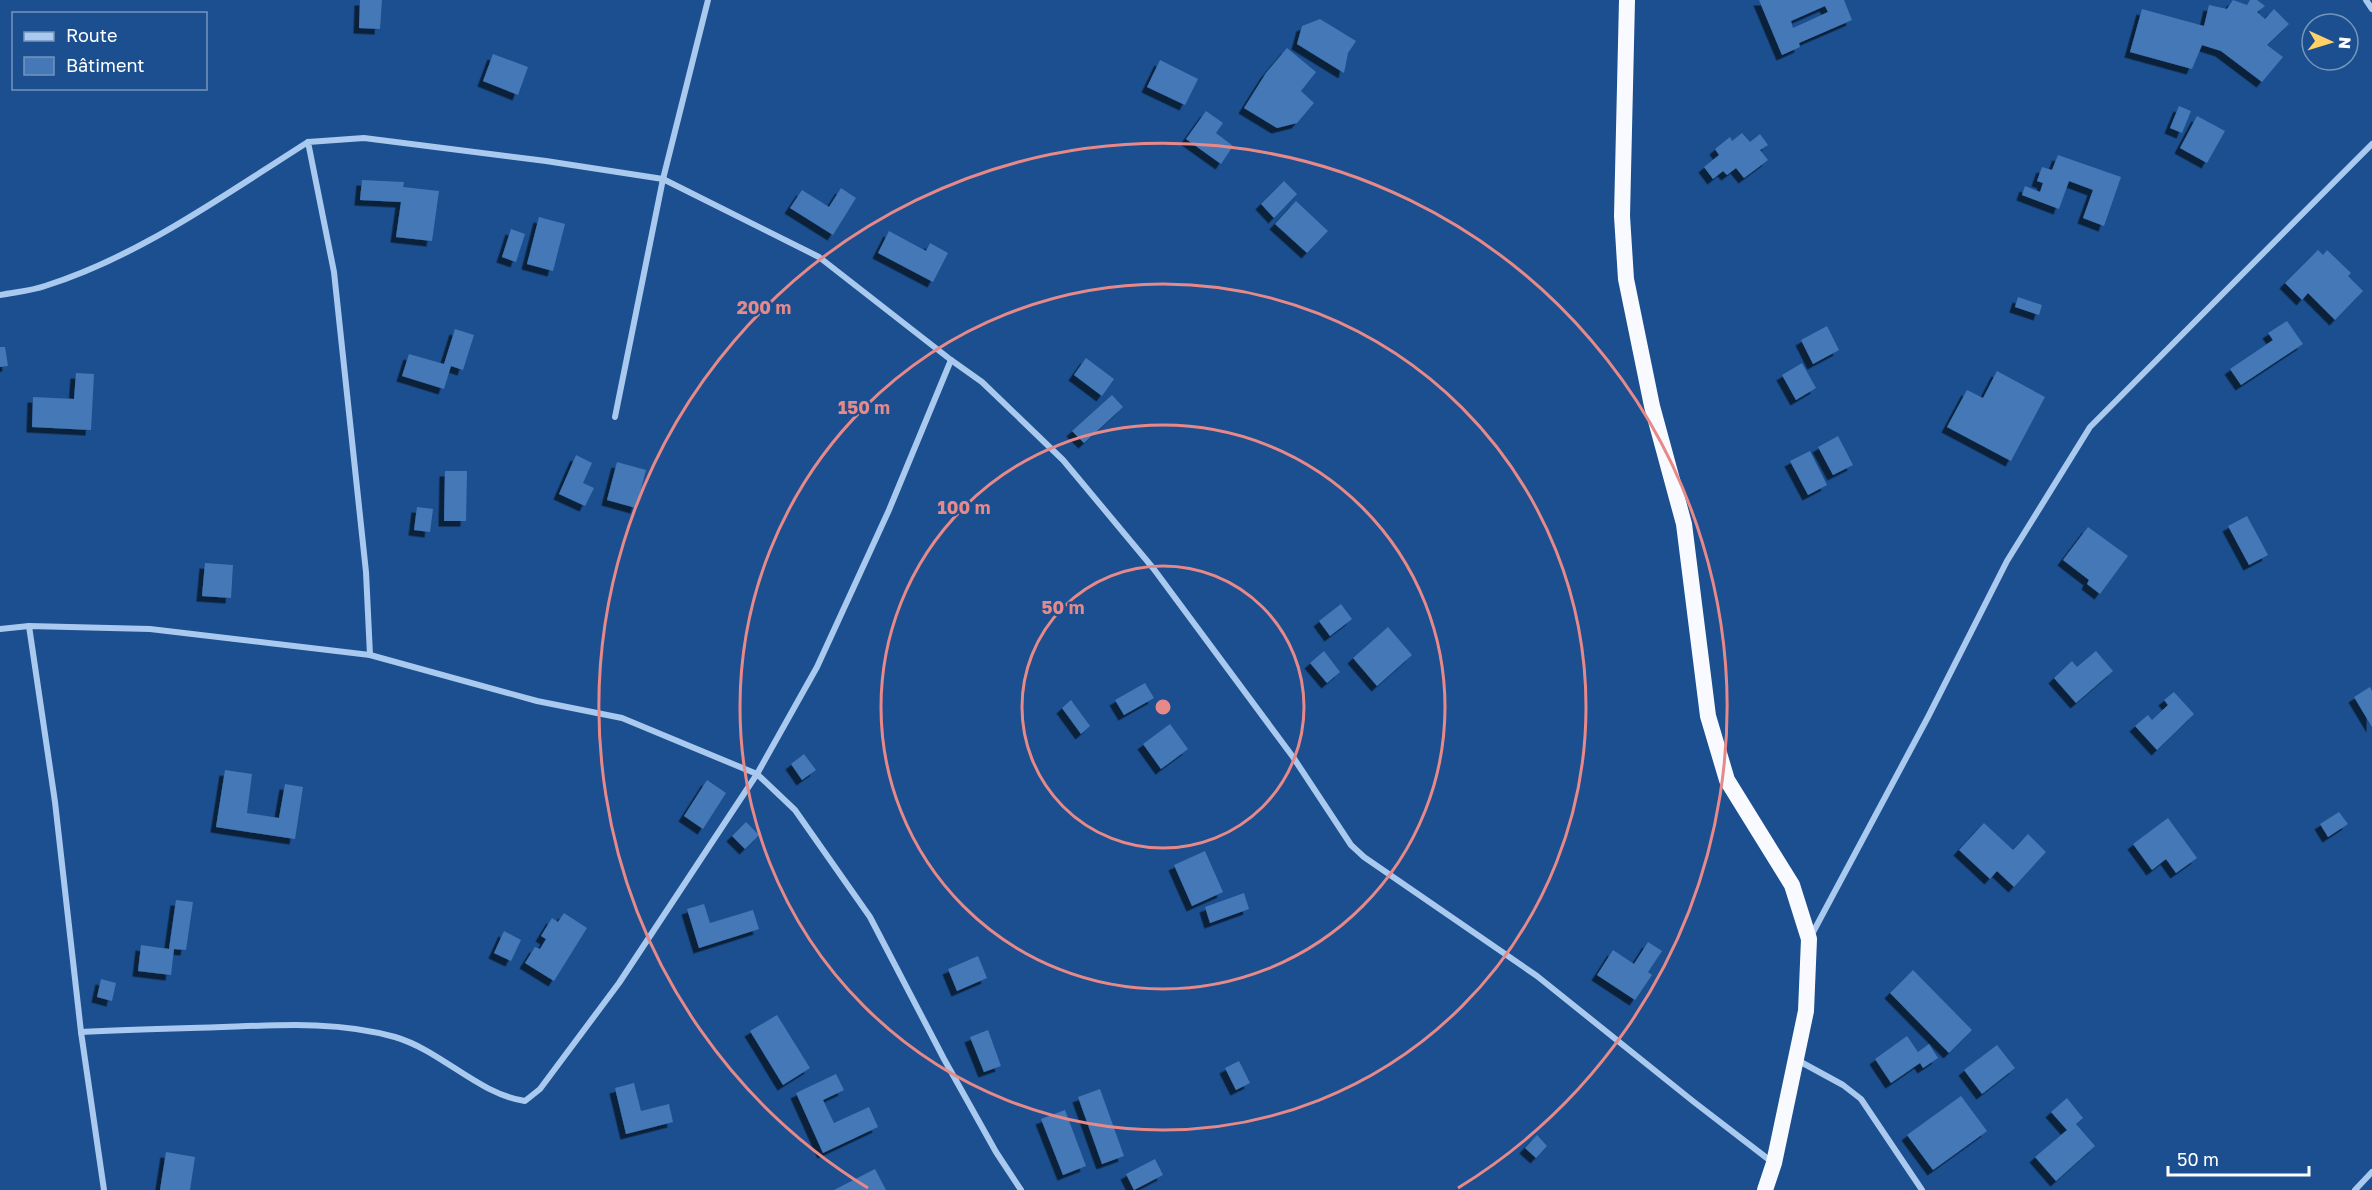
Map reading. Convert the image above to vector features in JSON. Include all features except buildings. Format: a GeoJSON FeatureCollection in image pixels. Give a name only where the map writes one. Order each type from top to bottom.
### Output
{"type":"FeatureCollection","features":[{"type":"Feature","properties":{"kind":"highway"},"geometry":{"type":"LineString","coordinates":[[1627,0],[1622,216],[1626,279],[1652,406],[1684,524],[1708,717],[1728,780],[1792,885],[1809,939],[1806,1011],[1774,1163],[1765,1190]]}},
{"type":"Feature","properties":{"kind":"street"},"geometry":{"type":"LineString","coordinates":[[615,417],[663,179],[708,0]]}},
{"type":"Feature","properties":{"kind":"street"},"geometry":{"type":"LineString","coordinates":[[2366,0],[2372,9]]}},
{"type":"Feature","properties":{"kind":"street"},"geometry":{"type":"LineString","coordinates":[[0,295],[44,287],[123,254],[184,220],[308,142],[364,138],[546,161],[663,179],[819,257],[982,382],[1070,469],[1153,568],[1293,757],[1352,845],[1364,857],[1537,976],[1774,1163]]}},
{"type":"Feature","properties":{"kind":"street"},"geometry":{"type":"LineString","coordinates":[[308,142],[335,283],[366,572],[370,654]]}},
{"type":"Feature","properties":{"kind":"street"},"geometry":{"type":"LineString","coordinates":[[1809,939],[1928,717],[2007,561],[2090,427],[2372,144]]}},
{"type":"Feature","properties":{"kind":"street"},"geometry":{"type":"LineString","coordinates":[[81,1032],[221,1026],[344,1026],[397,1038],[443,1059],[505,1098],[525,1101],[540,1089],[619,983],[757,774],[817,667],[889,510],[951,360]]}},
{"type":"Feature","properties":{"kind":"street"},"geometry":{"type":"LineString","coordinates":[[29,626],[55,802],[81,1032],[104,1190]]}},
{"type":"Feature","properties":{"kind":"street"},"geometry":{"type":"LineString","coordinates":[[0,629],[29,626],[150,629],[370,654],[537,701],[622,718],[757,774],[795,810],[870,917],[950,1070],[996,1152],[1021,1190]]}},
{"type":"Feature","properties":{"kind":"street"},"geometry":{"type":"LineString","coordinates":[[1796,1059],[1843,1085],[1862,1099],[1922,1190]]}},
{"type":"Feature","properties":{"kind":"street"},"geometry":{"type":"LineString","coordinates":[[2355,1190],[2372,1172]]}}]}
